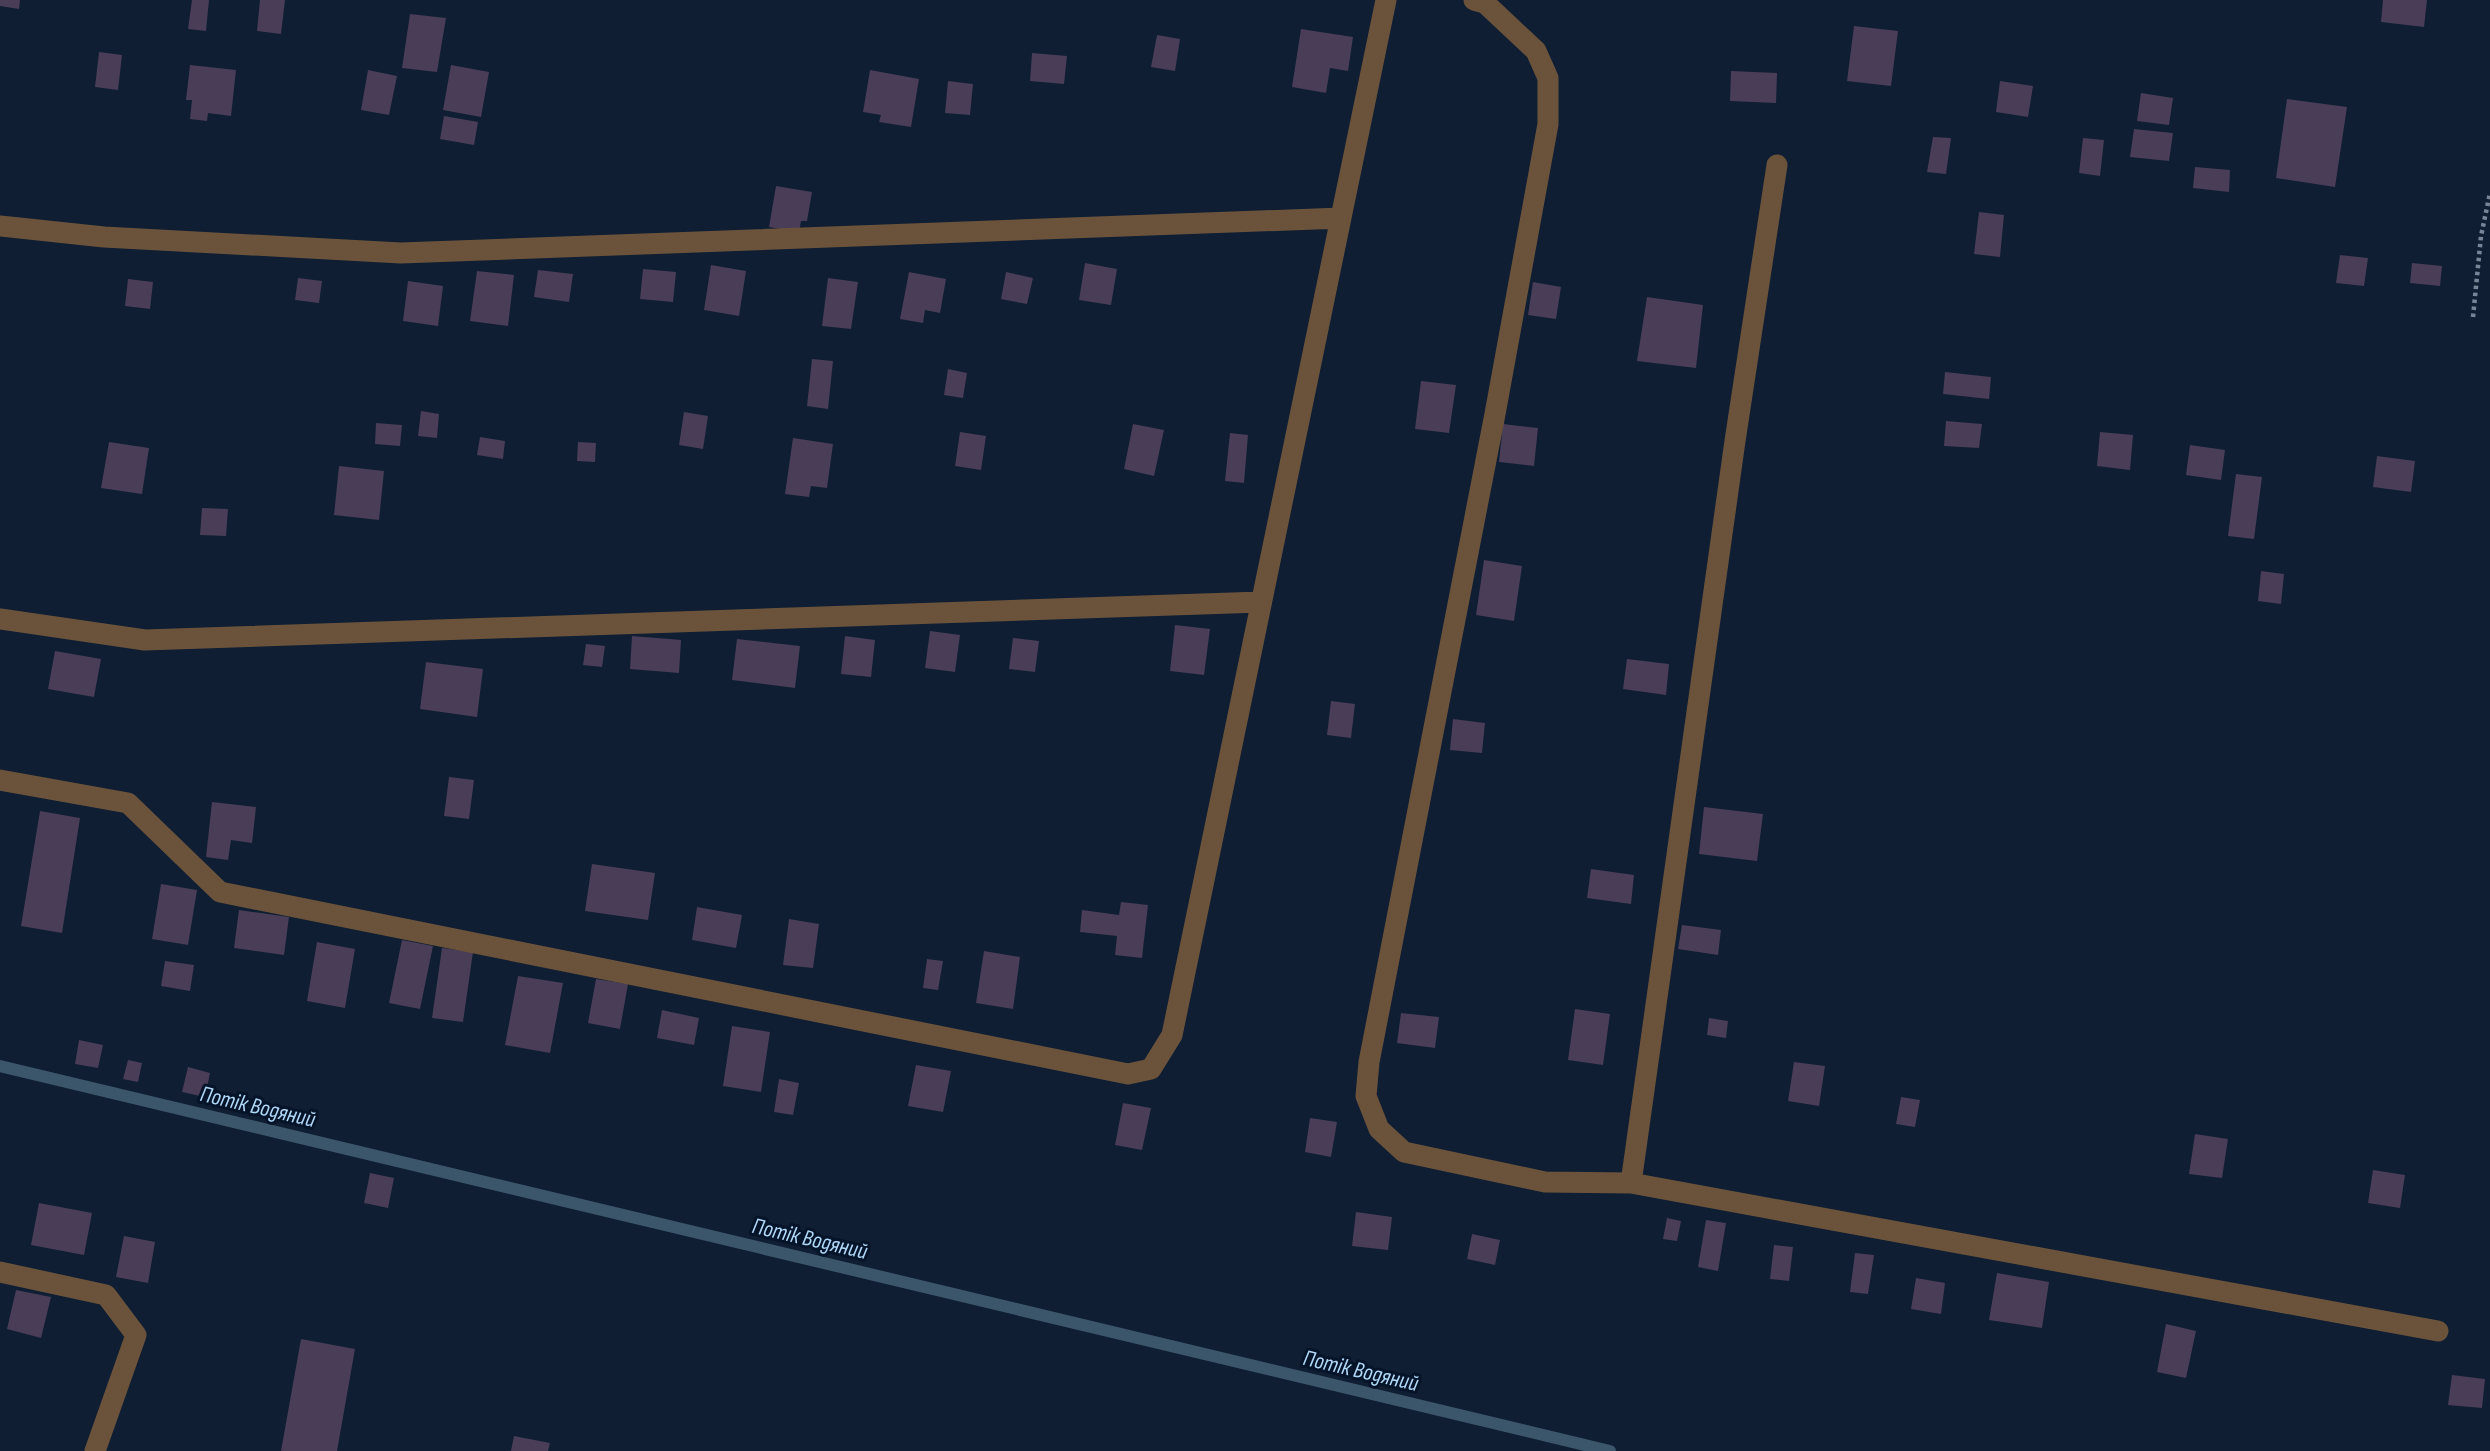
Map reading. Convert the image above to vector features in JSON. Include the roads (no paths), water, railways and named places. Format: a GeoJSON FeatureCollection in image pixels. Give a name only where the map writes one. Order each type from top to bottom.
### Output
{"type":"FeatureCollection","features":[{"type":"Feature","properties":{"kind":"street"},"geometry":{"type":"LineString","coordinates":[[0,780],[128,803],[220,892],[1128,1074],[1151,1069],[1172,1035],[1386,0]]}},
{"type":"Feature","properties":{"kind":"street"},"geometry":{"type":"LineString","coordinates":[[1474,0],[1485,3],[1536,51],[1548,78],[1548,124],[1495,414],[1369,1062],[1366,1096],[1379,1129],[1404,1152],[1545,1182],[1631,1183],[2438,1331]]}},
{"type":"Feature","properties":{"kind":"street"},"geometry":{"type":"LineString","coordinates":[[1631,1183],[1735,441],[1777,165]]}},
{"type":"Feature","properties":{"kind":"street"},"geometry":{"type":"LineString","coordinates":[[0,226],[104,237],[401,253],[1341,218]]}},
{"type":"Feature","properties":{"kind":"street"},"geometry":{"type":"LineString","coordinates":[[0,619],[145,640],[1261,602]]}},
{"type":"Feature","properties":{"kind":"street"},"geometry":{"type":"LineString","coordinates":[[0,1272],[106,1295],[136,1335],[95,1451]]}},
{"type":"Feature","properties":{"kind":"waterway","name":"Потік Водяний"},"geometry":{"type":"LineString","coordinates":[[0,1066],[1610,1451]]}}]}
